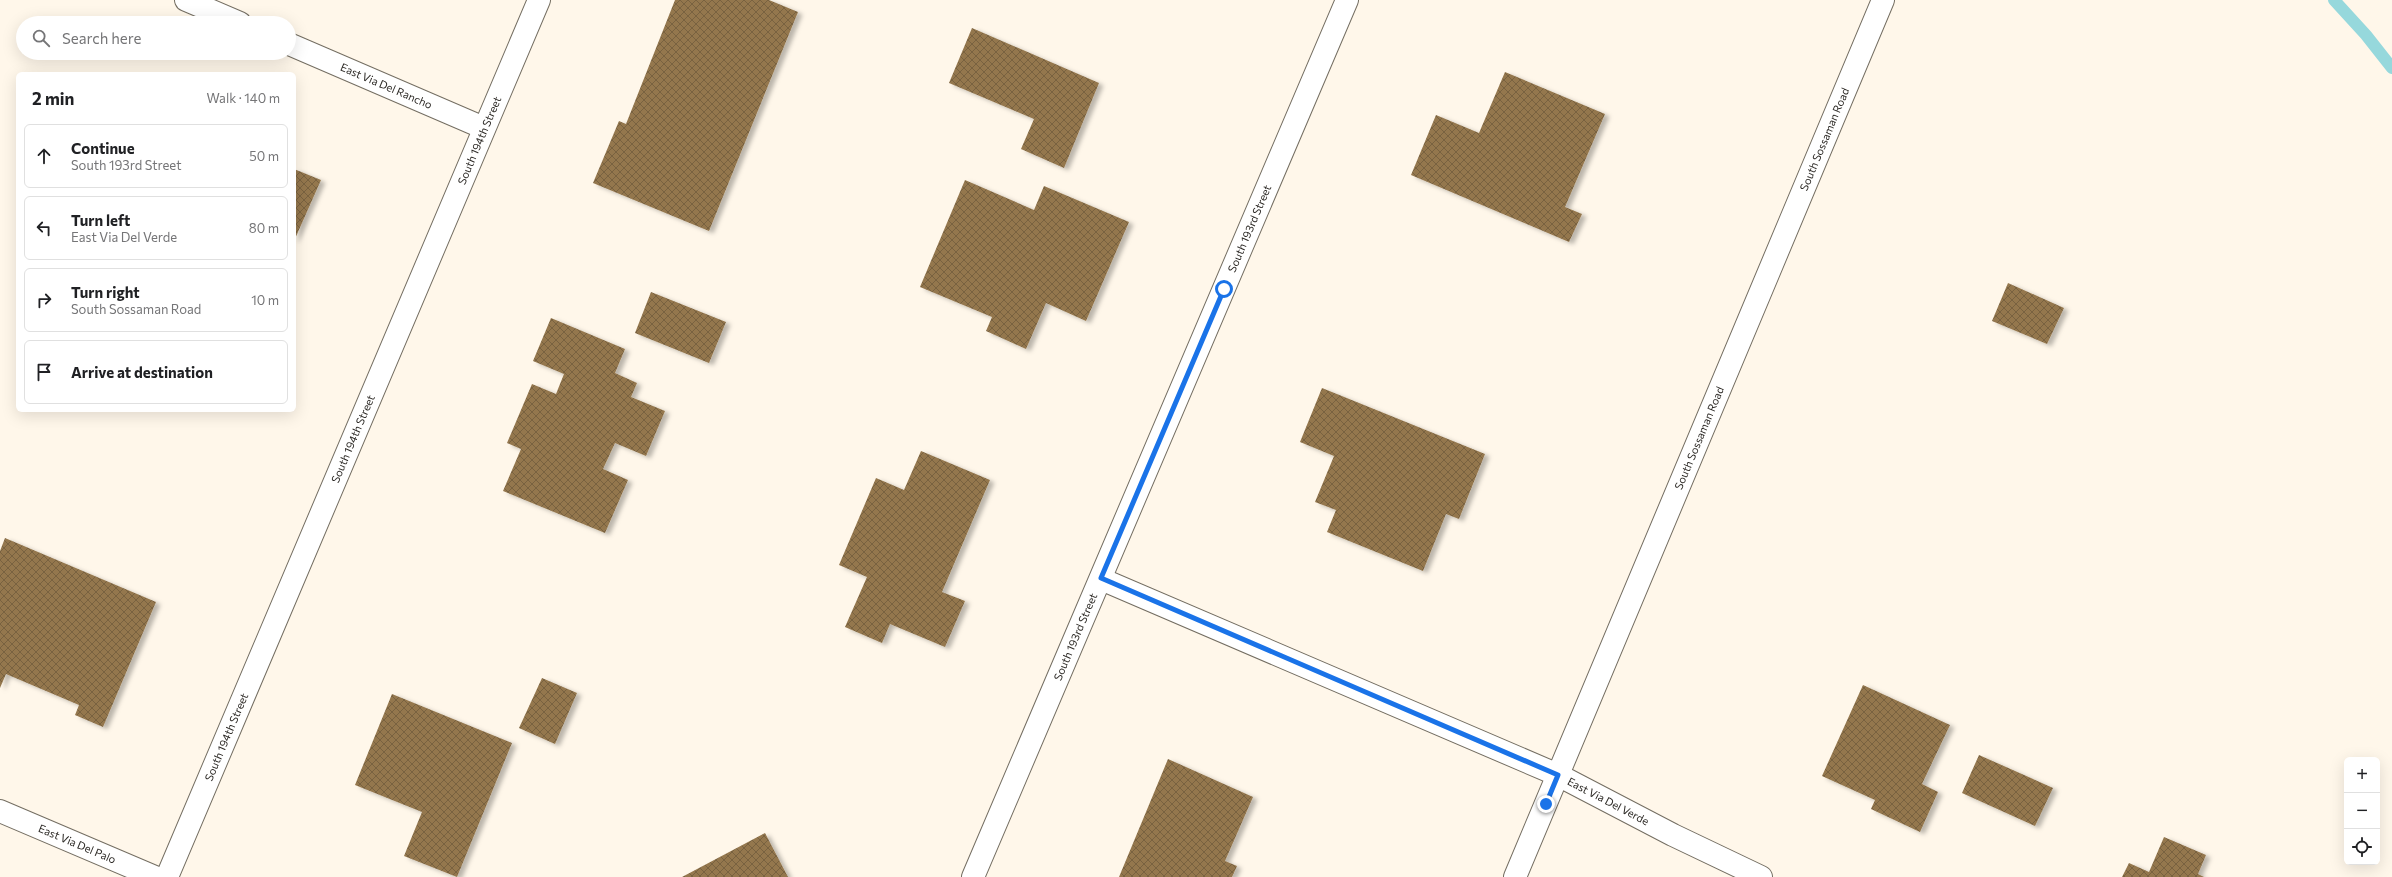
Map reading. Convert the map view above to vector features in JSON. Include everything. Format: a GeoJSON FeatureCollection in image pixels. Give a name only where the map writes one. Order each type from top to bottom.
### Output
{"type":"FeatureCollection","features":[{"type":"Feature","properties":{"kind":"street"},"geometry":{"type":"LineString","coordinates":[[186,0],[224,16]]}},
{"type":"Feature","properties":{"kind":"street","name":"South 194th Street"},"geometry":{"type":"LineString","coordinates":[[167,877],[539,0]]}},
{"type":"Feature","properties":{"kind":"street","name":"South 193rd Street"},"geometry":{"type":"LineString","coordinates":[[973,877],[1348,0]]}},
{"type":"Feature","properties":{"kind":"street","name":"South Sossaman Road"},"geometry":{"type":"LineString","coordinates":[[1515,877],[1883,0]]}},
{"type":"Feature","properties":{"kind":"street","name":"East Via Del Rancho"},"geometry":{"type":"LineString","coordinates":[[296,47],[484,128]]}},
{"type":"Feature","properties":{"kind":"street","name":"East Via Del Verde"},"geometry":{"type":"LineString","coordinates":[[1101,578],[1558,775],[1673,835],[1761,877]]}},
{"type":"Feature","properties":{"kind":"street","name":"East Via Del Palo"},"geometry":{"type":"LineString","coordinates":[[0,811],[155,877]]}},
{"type":"Feature","properties":{"kind":"building"},"geometry":{"type":"Polygon","coordinates":[[[675,0],[769,0],[798,12],[709,231],[593,183],[619,121],[626,124],[675,0]]]}},
{"type":"Feature","properties":{"kind":"building"},"geometry":{"type":"Polygon","coordinates":[[[972,28],[1099,83],[1064,168],[1021,149],[1034,119],[949,83],[972,28]]]}},
{"type":"Feature","properties":{"kind":"building"},"geometry":{"type":"Polygon","coordinates":[[[1505,72],[1605,114],[1565,207],[1582,214],[1569,242],[1411,175],[1436,115],[1479,133],[1505,72]]]}},
{"type":"Feature","properties":{"kind":"building"},"geometry":{"type":"Polygon","coordinates":[[[296,170],[321,180],[296,236],[296,170]]]}},
{"type":"Feature","properties":{"kind":"building"},"geometry":{"type":"Polygon","coordinates":[[[965,180],[1034,210],[1044,186],[1129,222],[1086,321],[1046,303],[1026,349],[986,331],[992,317],[920,287],[965,180]]]}},
{"type":"Feature","properties":{"kind":"building"},"geometry":{"type":"Polygon","coordinates":[[[2008,283],[2064,308],[2047,344],[1992,321],[2008,283]]]}},
{"type":"Feature","properties":{"kind":"building"},"geometry":{"type":"Polygon","coordinates":[[[651,292],[726,322],[709,363],[635,333],[651,292]]]}},
{"type":"Feature","properties":{"kind":"building"},"geometry":{"type":"Polygon","coordinates":[[[551,318],[625,349],[615,373],[637,383],[631,397],[665,411],[646,456],[615,443],[603,469],[628,480],[605,533],[503,491],[521,449],[507,443],[532,384],[556,394],[564,374],[533,361],[551,318]]]}},
{"type":"Feature","properties":{"kind":"building"},"geometry":{"type":"Polygon","coordinates":[[[1322,388],[1485,454],[1459,519],[1446,514],[1423,571],[1327,532],[1336,510],[1315,502],[1334,456],[1300,442],[1322,388]]]}},
{"type":"Feature","properties":{"kind":"building"},"geometry":{"type":"Polygon","coordinates":[[[921,451],[990,480],[942,592],[965,601],[945,647],[890,624],[882,643],[845,627],[867,577],[839,565],[876,478],[904,490],[921,451]]]}},
{"type":"Feature","properties":{"kind":"building"},"geometry":{"type":"Polygon","coordinates":[[[5,538],[156,602],[103,727],[75,715],[79,705],[6,674],[0,688],[0,551],[5,538]]]}},
{"type":"Feature","properties":{"kind":"building"},"geometry":{"type":"Polygon","coordinates":[[[542,678],[577,693],[555,744],[519,728],[542,678]]]}},
{"type":"Feature","properties":{"kind":"building"},"geometry":{"type":"Polygon","coordinates":[[[1863,685],[1950,725],[1922,784],[1938,792],[1920,832],[1871,809],[1875,800],[1822,776],[1863,685]]]}},
{"type":"Feature","properties":{"kind":"building"},"geometry":{"type":"Polygon","coordinates":[[[392,694],[512,743],[457,877],[404,856],[422,812],[355,785],[392,694]]]}},
{"type":"Feature","properties":{"kind":"building"},"geometry":{"type":"Polygon","coordinates":[[[1979,755],[2053,788],[2035,826],[1962,793],[1979,755]]]}},
{"type":"Feature","properties":{"kind":"building"},"geometry":{"type":"Polygon","coordinates":[[[1168,759],[1253,797],[1225,861],[1237,866],[1232,877],[1119,877],[1168,759]]]}},
{"type":"Feature","properties":{"kind":"building"},"geometry":{"type":"Polygon","coordinates":[[[765,833],[788,877],[682,877],[765,833]]]}},
{"type":"Feature","properties":{"kind":"building"},"geometry":{"type":"Polygon","coordinates":[[[2164,837],[2206,855],[2198,874],[2204,877],[2122,877],[2129,863],[2149,872],[2164,837]]]}},
{"type":"Feature","properties":{"kind":"waterway"},"geometry":{"type":"LineString","coordinates":[[2334,0],[2366,35],[2392,68]]}},
{"type":"Feature","properties":{"kind":"route"},"geometry":{"type":"LineString","coordinates":[[1224,289],[1101,578],[1558,775],[1546,804]]}}]}
